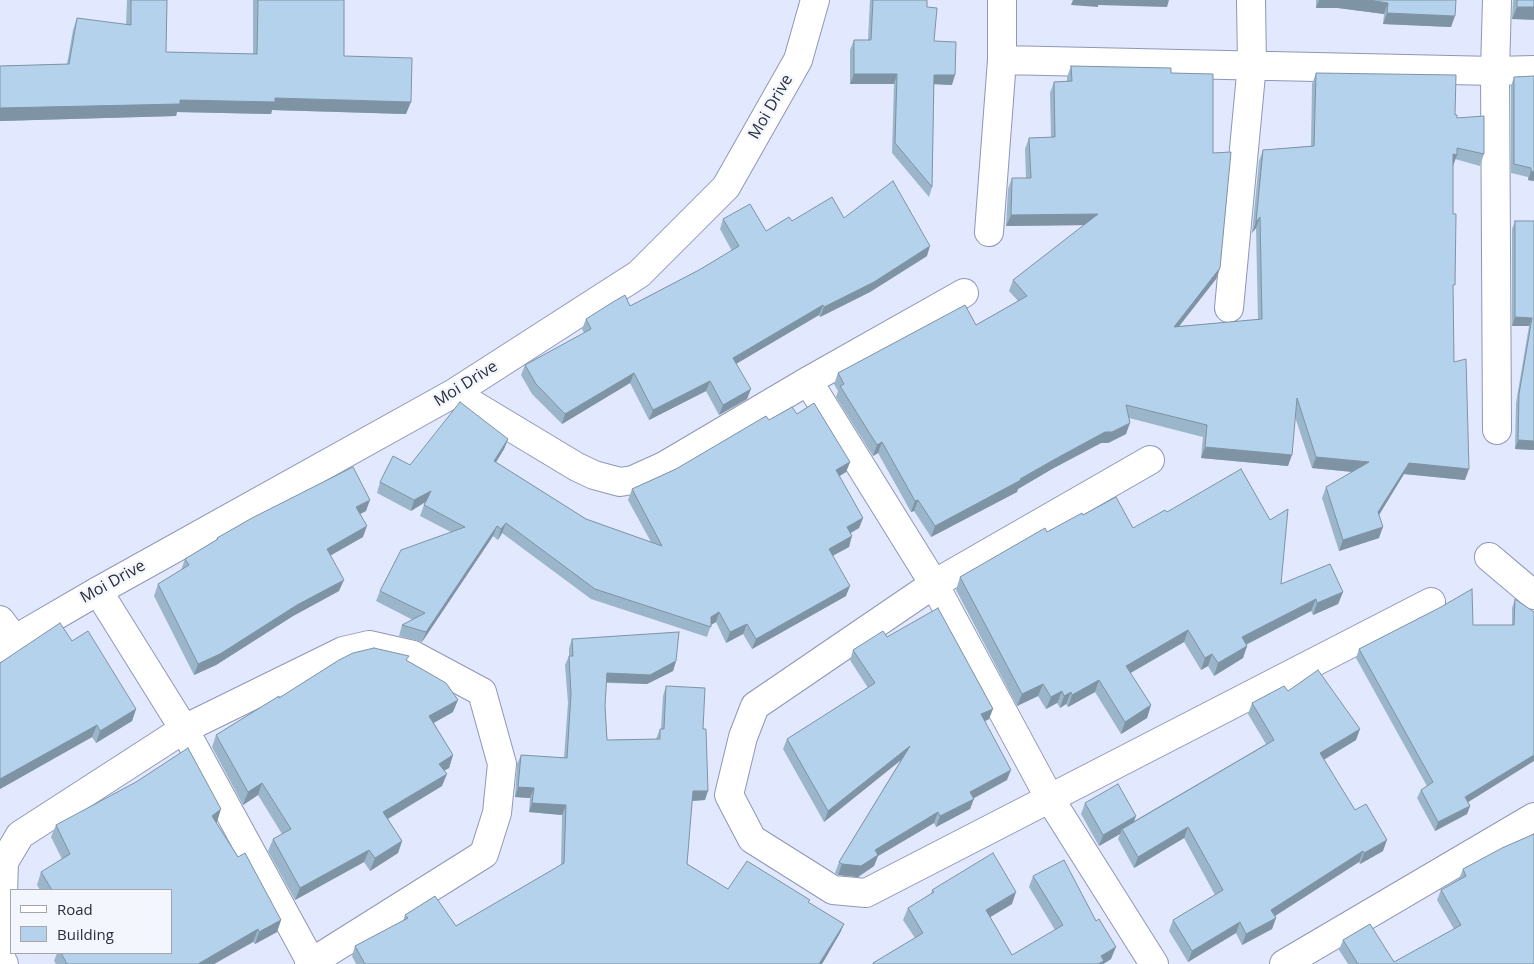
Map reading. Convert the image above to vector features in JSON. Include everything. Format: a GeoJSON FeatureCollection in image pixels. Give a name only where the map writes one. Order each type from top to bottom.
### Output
{"type":"FeatureCollection","features":[{"type":"Feature","properties":{"kind":"street","name":"Moi Drive"},"geometry":{"type":"LineString","coordinates":[[5,636],[98,591],[454,393],[639,274],[726,187],[798,60],[815,0]]}},
{"type":"Feature","properties":{"kind":"street"},"geometry":{"type":"LineString","coordinates":[[988,232],[1002,60],[1002,0]]}},
{"type":"Feature","properties":{"kind":"street"},"geometry":{"type":"LineString","coordinates":[[1229,308],[1252,64],[1251,0]]}},
{"type":"Feature","properties":{"kind":"street"},"geometry":{"type":"LineString","coordinates":[[1497,0],[1495,70],[1497,430]]}},
{"type":"Feature","properties":{"kind":"street"},"geometry":{"type":"LineString","coordinates":[[1002,60],[1534,70]]}},
{"type":"Feature","properties":{"kind":"street"},"geometry":{"type":"LineString","coordinates":[[454,393],[577,467],[594,475],[620,482],[633,480],[664,466],[808,381],[964,293]]}},
{"type":"Feature","properties":{"kind":"street"},"geometry":{"type":"LineString","coordinates":[[808,381],[934,584],[1050,799],[1154,964]]}},
{"type":"Feature","properties":{"kind":"street"},"geometry":{"type":"LineString","coordinates":[[1150,460],[934,584],[755,706],[743,737],[728,795],[752,839],[833,890],[866,893],[1431,602]]}},
{"type":"Feature","properties":{"kind":"street"},"geometry":{"type":"LineString","coordinates":[[1489,558],[1534,595]]}},
{"type":"Feature","properties":{"kind":"street"},"geometry":{"type":"LineString","coordinates":[[4,964],[1,960],[4,862],[20,835],[184,729],[343,650],[369,645],[413,655],[482,692],[502,764],[497,813],[484,854],[311,964],[184,729],[98,591]]}},
{"type":"Feature","properties":{"kind":"street"},"geometry":{"type":"LineString","coordinates":[[1284,964],[1534,817]]}},
{"type":"Feature","properties":{"kind":"building"},"geometry":{"type":"Polygon","coordinates":[[[131,0],[167,0],[166,52],[257,54],[258,0],[344,0],[344,56],[412,58],[411,102],[275,98],[275,102],[180,100],[180,104],[0,108],[0,66],[69,64],[77,18],[131,25],[131,0]]]}},
{"type":"Feature","properties":{"kind":"building"},"geometry":{"type":"Polygon","coordinates":[[[873,0],[927,0],[927,7],[937,8],[934,41],[956,42],[955,75],[934,75],[932,187],[895,143],[897,74],[854,74],[854,40],[871,40],[873,0]]]}},
{"type":"Feature","properties":{"kind":"building"},"geometry":{"type":"Polygon","coordinates":[[[1368,0],[1456,0],[1455,16],[1387,13],[1388,3],[1368,0]]]}},
{"type":"Feature","properties":{"kind":"building"},"geometry":{"type":"Polygon","coordinates":[[[1517,0],[1534,0],[1534,7],[1517,7],[1517,0]]]}},
{"type":"Feature","properties":{"kind":"building"},"geometry":{"type":"Polygon","coordinates":[[[1071,66],[1171,68],[1171,73],[1213,74],[1213,153],[1231,152],[1220,268],[1174,327],[1262,319],[1260,217],[1256,222],[1263,150],[1314,146],[1316,73],[1456,75],[1455,115],[1457,115],[1457,118],[1484,116],[1484,154],[1457,148],[1457,155],[1453,154],[1453,214],[1456,214],[1455,285],[1453,285],[1454,362],[1466,359],[1469,469],[1409,463],[1378,512],[1383,527],[1343,540],[1326,487],[1369,462],[1316,457],[1297,398],[1292,455],[1205,447],[1207,425],[1126,405],[1130,423],[1112,432],[1105,432],[935,526],[918,500],[915,501],[882,442],[877,445],[840,386],[844,384],[838,373],[965,305],[976,325],[1027,296],[1013,280],[1098,214],[1011,215],[1012,178],[1031,178],[1029,138],[1055,137],[1054,82],[1072,81],[1071,66]]]}},
{"type":"Feature","properties":{"kind":"building"},"geometry":{"type":"Polygon","coordinates":[[[1534,76],[1534,172],[1531,171],[1531,168],[1514,164],[1514,77],[1534,76]]]}},
{"type":"Feature","properties":{"kind":"building"},"geometry":{"type":"Polygon","coordinates":[[[893,181],[930,246],[874,282],[824,307],[823,305],[733,358],[751,389],[723,405],[710,381],[653,410],[634,373],[565,414],[536,384],[525,365],[591,329],[586,319],[625,295],[630,306],[699,270],[739,246],[723,219],[750,204],[766,231],[789,217],[792,221],[832,197],[844,218],[893,181]]]}},
{"type":"Feature","properties":{"kind":"building"},"geometry":{"type":"Polygon","coordinates":[[[1515,221],[1534,221],[1534,441],[1518,440],[1519,394],[1532,318],[1515,317],[1515,221]]]}},
{"type":"Feature","properties":{"kind":"building"},"geometry":{"type":"Polygon","coordinates":[[[460,402],[508,439],[494,461],[586,519],[662,546],[632,489],[676,469],[766,416],[769,420],[792,407],[797,414],[814,403],[850,462],[836,470],[863,518],[847,527],[852,536],[829,549],[850,586],[756,639],[747,624],[730,632],[719,612],[711,617],[711,627],[595,589],[506,523],[501,529],[497,526],[426,632],[402,625],[425,613],[380,591],[401,550],[465,527],[424,505],[431,491],[414,500],[380,482],[393,456],[410,465],[460,402]]]}},
{"type":"Feature","properties":{"kind":"building"},"geometry":{"type":"Polygon","coordinates":[[[353,467],[370,500],[356,507],[367,526],[327,549],[344,580],[297,605],[220,654],[198,664],[158,584],[189,565],[185,559],[217,538],[252,518],[353,467]]]}},
{"type":"Feature","properties":{"kind":"building"},"geometry":{"type":"Polygon","coordinates":[[[1241,469],[1270,520],[1288,509],[1281,584],[1330,564],[1343,592],[1317,603],[1316,599],[1242,637],[1247,646],[1218,663],[1212,654],[1205,658],[1188,630],[1126,666],[1151,705],[1125,722],[1099,680],[1072,695],[1071,692],[1064,696],[1062,691],[1051,697],[1043,684],[1022,694],[960,577],[1045,528],[1047,532],[1116,497],[1133,528],[1165,510],[1167,512],[1241,469]]]}},
{"type":"Feature","properties":{"kind":"building"},"geometry":{"type":"Polygon","coordinates":[[[1472,589],[1473,625],[1514,625],[1515,599],[1534,612],[1534,755],[1465,797],[1470,806],[1438,822],[1421,790],[1433,782],[1359,649],[1472,589]]]}},
{"type":"Feature","properties":{"kind":"building"},"geometry":{"type":"Polygon","coordinates":[[[938,608],[993,709],[981,714],[1011,770],[970,792],[974,799],[940,816],[938,812],[875,850],[878,855],[861,866],[842,864],[839,862],[910,746],[828,811],[787,739],[875,683],[853,650],[883,631],[887,637],[938,608]]]}},
{"type":"Feature","properties":{"kind":"building"},"geometry":{"type":"Polygon","coordinates":[[[60,623],[72,641],[88,631],[136,709],[100,731],[97,725],[0,779],[0,663],[60,623]]]}},
{"type":"Feature","properties":{"kind":"building"},"geometry":{"type":"Polygon","coordinates":[[[679,632],[676,661],[650,675],[607,673],[605,706],[607,740],[660,739],[660,729],[664,729],[666,686],[705,688],[703,729],[706,729],[708,791],[693,791],[687,864],[728,889],[747,861],[810,900],[808,902],[844,924],[819,964],[365,964],[355,946],[408,918],[405,915],[435,896],[456,926],[564,863],[566,805],[532,803],[534,788],[518,787],[521,755],[567,758],[571,694],[569,656],[573,656],[572,639],[679,632]]]}},
{"type":"Feature","properties":{"kind":"building"},"geometry":{"type":"Polygon","coordinates":[[[374,648],[409,656],[406,660],[446,683],[458,700],[429,716],[453,755],[439,764],[447,774],[383,812],[402,841],[375,858],[369,850],[300,888],[273,839],[291,829],[262,783],[248,792],[216,735],[339,660],[353,653],[374,648]]]}},
{"type":"Feature","properties":{"kind":"building"},"geometry":{"type":"Polygon","coordinates":[[[1318,670],[1360,729],[1320,753],[1355,810],[1366,804],[1387,840],[1364,853],[1363,851],[1271,910],[1276,918],[1246,934],[1240,922],[1192,951],[1173,920],[1223,890],[1188,827],[1138,857],[1122,829],[1274,740],[1252,703],[1284,686],[1288,691],[1318,670]]]}},
{"type":"Feature","properties":{"kind":"building"},"geometry":{"type":"Polygon","coordinates":[[[188,748],[221,809],[212,816],[238,857],[245,853],[281,920],[259,932],[258,929],[198,964],[67,964],[62,954],[172,954],[172,889],[51,889],[41,872],[70,854],[56,825],[136,782],[188,748]]]}},
{"type":"Feature","properties":{"kind":"building"},"geometry":{"type":"Polygon","coordinates":[[[1118,784],[1136,816],[1103,835],[1085,803],[1118,784]]]}},
{"type":"Feature","properties":{"kind":"building"},"geometry":{"type":"Polygon","coordinates":[[[1534,834],[1534,964],[1358,964],[1343,940],[1370,924],[1394,962],[1461,925],[1441,890],[1466,876],[1463,869],[1502,848],[1534,834]]]}},
{"type":"Feature","properties":{"kind":"building"},"geometry":{"type":"Polygon","coordinates":[[[993,853],[1016,892],[986,910],[1012,955],[1063,925],[1033,876],[1064,860],[1096,921],[1099,919],[1116,947],[1101,956],[1104,961],[1098,964],[873,963],[923,933],[908,908],[934,892],[932,890],[993,853]]]}}]}
